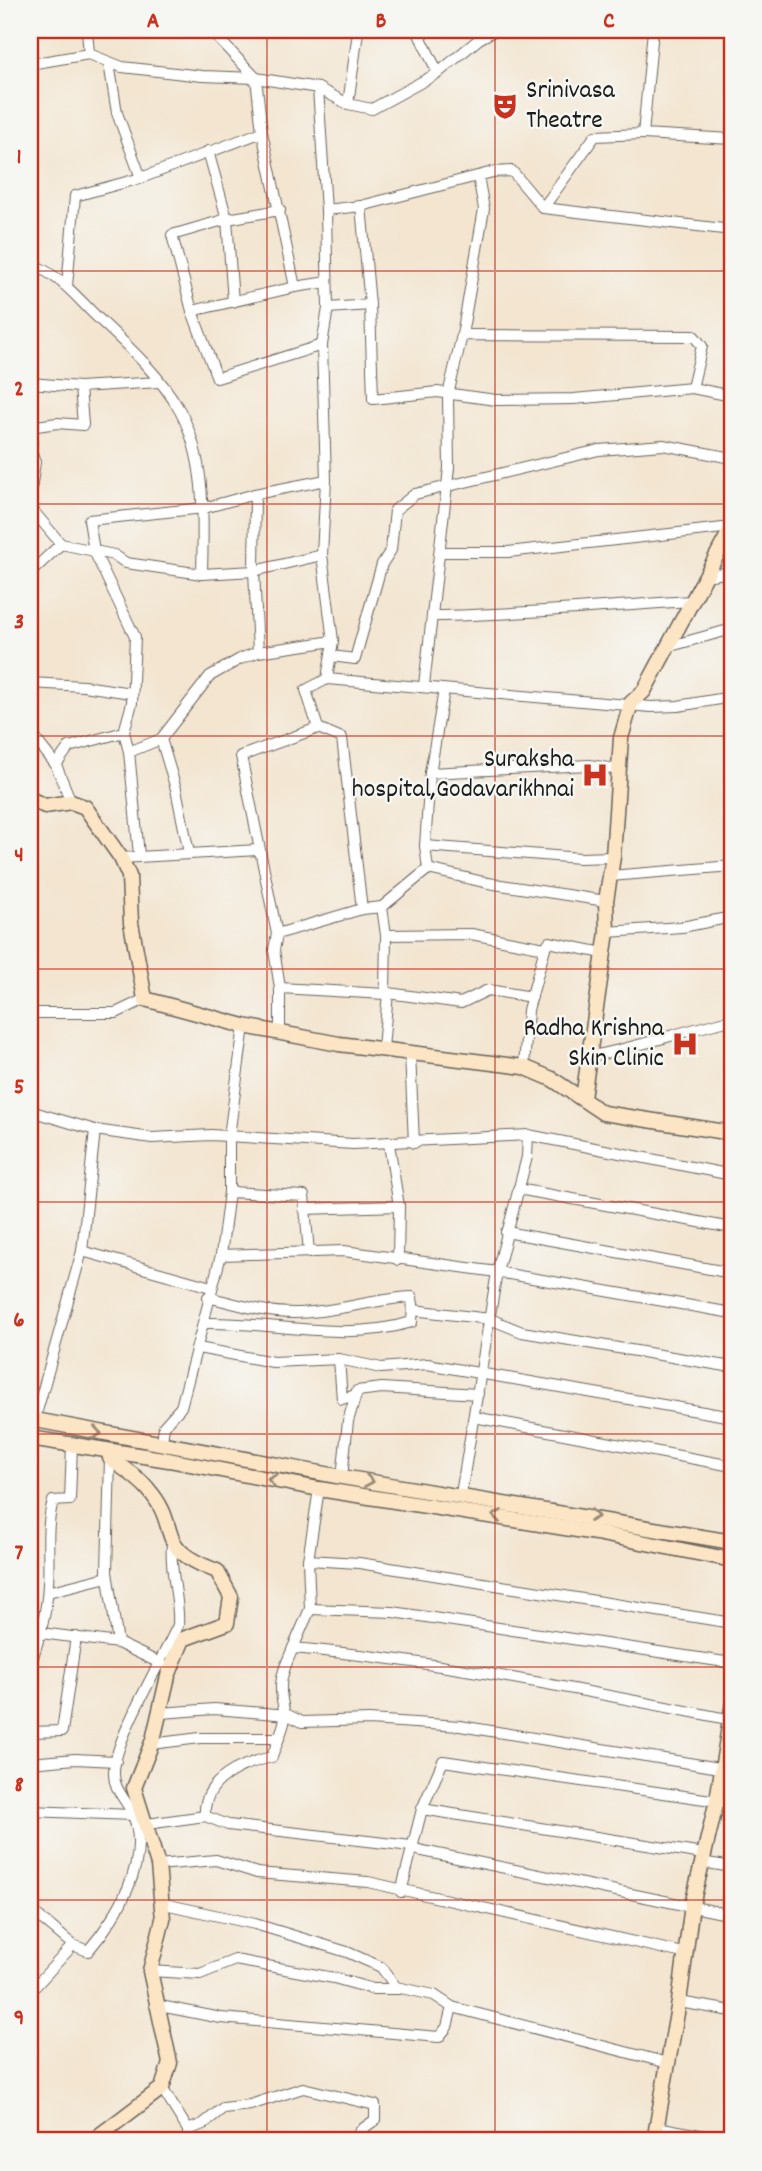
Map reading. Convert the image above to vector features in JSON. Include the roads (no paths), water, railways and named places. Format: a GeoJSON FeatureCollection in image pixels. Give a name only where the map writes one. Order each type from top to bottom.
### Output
{"type":"FeatureCollection","features":[{"type":"Feature","properties":{"kind":"street"},"geometry":{"type":"LineString","coordinates":[[87,30],[89,54]]}},
{"type":"Feature","properties":{"kind":"street"},"geometry":{"type":"LineString","coordinates":[[210,30],[256,78],[262,132],[295,287]]}},
{"type":"Feature","properties":{"kind":"street"},"geometry":{"type":"LineString","coordinates":[[348,104],[360,30]]}},
{"type":"Feature","properties":{"kind":"street"},"geometry":{"type":"LineString","coordinates":[[417,30],[438,73]]}},
{"type":"Feature","properties":{"kind":"street"},"geometry":{"type":"LineString","coordinates":[[30,64],[89,54],[109,63],[202,76],[256,78],[318,88],[348,104],[372,109],[438,73],[479,39],[495,30]]}},
{"type":"Feature","properties":{"kind":"street"},"geometry":{"type":"LineString","coordinates":[[643,134],[653,30]]}},
{"type":"Feature","properties":{"kind":"street"},"geometry":{"type":"LineString","coordinates":[[109,63],[117,113],[141,178]]}},
{"type":"Feature","properties":{"kind":"street"},"geometry":{"type":"LineString","coordinates":[[318,88],[327,210],[328,308],[322,345],[326,480],[322,555],[333,641],[327,679]]}},
{"type":"Feature","properties":{"kind":"street"},"geometry":{"type":"LineString","coordinates":[[67,286],[75,196],[141,178],[262,132]]}},
{"type":"Feature","properties":{"kind":"street"},"geometry":{"type":"LineString","coordinates":[[543,208],[595,136],[643,134],[732,139]]}},
{"type":"Feature","properties":{"kind":"street"},"geometry":{"type":"LineString","coordinates":[[208,151],[227,219],[233,302]]}},
{"type":"Feature","properties":{"kind":"street"},"geometry":{"type":"LineString","coordinates":[[327,210],[361,206],[478,176],[512,171],[543,208],[732,230]]}},
{"type":"Feature","properties":{"kind":"street"},"geometry":{"type":"LineString","coordinates":[[424,685],[447,484],[448,394],[462,335],[484,209],[478,176]]}},
{"type":"Feature","properties":{"kind":"street"},"geometry":{"type":"LineString","coordinates":[[361,206],[370,306],[373,399],[438,392],[496,400],[535,400],[692,388],[732,396]]}},
{"type":"Feature","properties":{"kind":"street"},"geometry":{"type":"LineString","coordinates":[[280,210],[227,219],[172,235],[192,311],[217,378],[322,345]]}},
{"type":"Feature","properties":{"kind":"street"},"geometry":{"type":"LineString","coordinates":[[31,267],[52,272],[67,286],[159,382],[180,411],[197,456],[204,508],[202,574]]}},
{"type":"Feature","properties":{"kind":"street"},"geometry":{"type":"LineString","coordinates":[[192,311],[327,282]]}},
{"type":"Feature","properties":{"kind":"street"},"geometry":{"type":"LineString","coordinates":[[328,308],[370,306]]}},
{"type":"Feature","properties":{"kind":"street"},"geometry":{"type":"LineString","coordinates":[[462,335],[694,335],[702,346],[692,388]]}},
{"type":"Feature","properties":{"kind":"street"},"geometry":{"type":"LineString","coordinates":[[30,383],[80,387],[159,382]]}},
{"type":"Feature","properties":{"kind":"street"},"geometry":{"type":"LineString","coordinates":[[30,498],[35,463],[31,452],[30,430],[57,423],[83,425],[80,387]]}},
{"type":"Feature","properties":{"kind":"street"},"geometry":{"type":"LineString","coordinates":[[331,656],[355,659],[382,564],[391,550],[395,510],[415,494],[447,484],[599,450],[663,445],[732,458]]}},
{"type":"Feature","properties":{"kind":"street"},"geometry":{"type":"LineString","coordinates":[[139,855],[129,752],[124,732],[132,704],[135,637],[94,551],[89,520],[204,508],[326,480]]}},
{"type":"Feature","properties":{"kind":"street"},"geometry":{"type":"LineString","coordinates":[[255,495],[254,571],[258,652]]}},
{"type":"Feature","properties":{"kind":"street"},"geometry":{"type":"LineString","coordinates":[[30,507],[61,544],[114,555],[126,563],[202,574],[254,571],[322,555]]}},
{"type":"Feature","properties":{"kind":"street"},"geometry":{"type":"LineString","coordinates":[[441,552],[509,552],[732,527]]}},
{"type":"Feature","properties":{"kind":"street"},"geometry":{"type":"LineString","coordinates":[[583,1098],[592,1056],[607,932],[606,901],[613,857],[621,770],[621,738],[631,703],[644,691],[732,527]]}},
{"type":"Feature","properties":{"kind":"street"},"geometry":{"type":"LineString","coordinates":[[30,573],[61,544]]}},
{"type":"Feature","properties":{"kind":"street"},"geometry":{"type":"LineString","coordinates":[[704,576],[732,572]]}},
{"type":"Feature","properties":{"kind":"street"},"geometry":{"type":"LineString","coordinates":[[434,616],[500,616],[550,609],[691,601]]}},
{"type":"Feature","properties":{"kind":"street"},"geometry":{"type":"LineString","coordinates":[[667,647],[732,629]]}},
{"type":"Feature","properties":{"kind":"street"},"geometry":{"type":"LineString","coordinates":[[129,752],[161,739],[210,676],[258,652],[333,641]]}},
{"type":"Feature","properties":{"kind":"street"},"geometry":{"type":"LineString","coordinates":[[318,728],[306,690],[327,679],[424,685],[444,690],[631,703],[651,707],[678,706],[732,697]]}},
{"type":"Feature","properties":{"kind":"street"},"geometry":{"type":"LineString","coordinates":[[30,683],[84,686],[131,693]]}},
{"type":"Feature","properties":{"kind":"street"},"geometry":{"type":"LineString","coordinates":[[428,869],[425,846],[430,773],[444,690]]}},
{"type":"Feature","properties":{"kind":"street"},"geometry":{"type":"LineString","coordinates":[[280,1031],[280,988],[274,950],[277,934],[241,756],[318,728],[342,738],[362,909]]}},
{"type":"Feature","properties":{"kind":"street"},"geometry":{"type":"LineString","coordinates":[[30,732],[56,765],[71,802]]}},
{"type":"Feature","properties":{"kind":"street"},"geometry":{"type":"LineString","coordinates":[[56,765],[69,747],[124,732]]}},
{"type":"Feature","properties":{"kind":"street"},"geometry":{"type":"LineString","coordinates":[[161,739],[176,789],[189,853]]}},
{"type":"Feature","properties":{"kind":"street"},"geometry":{"type":"LineString","coordinates":[[430,773],[589,765],[621,770]]}},
{"type":"Feature","properties":{"kind":"street"},"geometry":{"type":"LineString","coordinates":[[30,799],[45,806],[71,802],[85,807],[121,858],[129,876],[131,923],[145,999]]}},
{"type":"Feature","properties":{"kind":"street"},"geometry":{"type":"LineString","coordinates":[[425,846],[580,858],[613,857]]}},
{"type":"Feature","properties":{"kind":"street"},"geometry":{"type":"LineString","coordinates":[[121,858],[258,850]]}},
{"type":"Feature","properties":{"kind":"street"},"geometry":{"type":"LineString","coordinates":[[610,876],[732,866]]}},
{"type":"Feature","properties":{"kind":"street"},"geometry":{"type":"LineString","coordinates":[[277,934],[362,909],[382,907],[428,869]]}},
{"type":"Feature","properties":{"kind":"street"},"geometry":{"type":"LineString","coordinates":[[428,869],[488,883],[606,901]]}},
{"type":"Feature","properties":{"kind":"street"},"geometry":{"type":"LineString","coordinates":[[382,907],[386,935],[387,993],[383,1048]]}},
{"type":"Feature","properties":{"kind":"street"},"geometry":{"type":"LineString","coordinates":[[607,932],[682,927],[732,917]]}},
{"type":"Feature","properties":{"kind":"street"},"geometry":{"type":"LineString","coordinates":[[386,935],[471,934],[545,948]]}},
{"type":"Feature","properties":{"kind":"street"},"geometry":{"type":"LineString","coordinates":[[524,1067],[528,1010],[549,942],[603,953]]}},
{"type":"Feature","properties":{"kind":"street"},"geometry":{"type":"LineString","coordinates":[[280,988],[387,993],[461,1003],[488,990],[532,997]]}},
{"type":"Feature","properties":{"kind":"street"},"geometry":{"type":"LineString","coordinates":[[30,1013],[116,1013],[145,999],[244,1026],[339,1044],[524,1067],[583,1098],[603,1113],[732,1133]]}},
{"type":"Feature","properties":{"kind":"street"},"geometry":{"type":"LineString","coordinates":[[592,1056],[632,1049],[684,1030],[732,1020]]}},
{"type":"Feature","properties":{"kind":"street"},"geometry":{"type":"LineString","coordinates":[[162,1442],[164,1426],[181,1407],[221,1255],[229,1192],[229,1136],[244,1026]]}},
{"type":"Feature","properties":{"kind":"street"},"geometry":{"type":"LineString","coordinates":[[410,1053],[414,1143]]}},
{"type":"Feature","properties":{"kind":"street"},"geometry":{"type":"LineString","coordinates":[[30,1111],[95,1130],[152,1138],[229,1136],[389,1144],[528,1135],[732,1175]]}},
{"type":"Feature","properties":{"kind":"street"},"geometry":{"type":"LineString","coordinates":[[95,1130],[82,1251],[32,1420],[30,1437],[110,1455],[169,1460],[319,1489],[596,1533],[732,1560]]}},
{"type":"Feature","properties":{"kind":"street"},"geometry":{"type":"LineString","coordinates":[[461,1494],[496,1272],[527,1157],[528,1135]]}},
{"type":"Feature","properties":{"kind":"street"},"geometry":{"type":"LineString","coordinates":[[389,1144],[399,1206],[398,1261]]}},
{"type":"Feature","properties":{"kind":"street"},"geometry":{"type":"LineString","coordinates":[[518,1189],[732,1228]]}},
{"type":"Feature","properties":{"kind":"street"},"geometry":{"type":"LineString","coordinates":[[229,1192],[304,1196],[309,1253]]}},
{"type":"Feature","properties":{"kind":"street"},"geometry":{"type":"LineString","coordinates":[[304,1209],[399,1206]]}},
{"type":"Feature","properties":{"kind":"street"},"geometry":{"type":"LineString","coordinates":[[506,1232],[732,1273]]}},
{"type":"Feature","properties":{"kind":"street"},"geometry":{"type":"LineString","coordinates":[[82,1251],[211,1286]]}},
{"type":"Feature","properties":{"kind":"street"},"geometry":{"type":"LineString","coordinates":[[221,1255],[344,1251],[398,1261],[496,1272],[732,1313]]}},
{"type":"Feature","properties":{"kind":"street"},"geometry":{"type":"LineString","coordinates":[[203,1323],[243,1322],[342,1333],[383,1331],[412,1322],[412,1297],[378,1299],[294,1313],[250,1308],[208,1297]]}},
{"type":"Feature","properties":{"kind":"street"},"geometry":{"type":"LineString","coordinates":[[413,1310],[490,1319],[522,1332],[732,1367]]}},
{"type":"Feature","properties":{"kind":"street"},"geometry":{"type":"LineString","coordinates":[[198,1348],[272,1362],[339,1359],[381,1368],[427,1364],[732,1417]]}},
{"type":"Feature","properties":{"kind":"street"},"geometry":{"type":"LineString","coordinates":[[339,1359],[342,1399],[356,1395]]}},
{"type":"Feature","properties":{"kind":"street"},"geometry":{"type":"LineString","coordinates":[[342,1476],[348,1421],[357,1391],[382,1388],[478,1394]]}},
{"type":"Feature","properties":{"kind":"street"},"geometry":{"type":"LineString","coordinates":[[474,1417],[732,1466]]}},
{"type":"Feature","properties":{"kind":"street"},"geometry":{"type":"LineString","coordinates":[[32,1420],[732,1542]]}},
{"type":"Feature","properties":{"kind":"street"},"geometry":{"type":"LineString","coordinates":[[30,1666],[41,1633],[48,1592],[49,1515],[53,1501],[70,1500],[72,1445]]}},
{"type":"Feature","properties":{"kind":"street"},"geometry":{"type":"LineString","coordinates":[[110,1455],[149,1489],[167,1524],[172,1545],[170,1562],[179,1604],[178,1625],[116,1760],[113,1773],[120,1797],[133,1815],[147,1824],[205,1816],[228,1825],[411,1846],[418,1850],[732,1914]]}},
{"type":"Feature","properties":{"kind":"street"},"geometry":{"type":"LineString","coordinates":[[110,1455],[107,1577],[118,1643]]}},
{"type":"Feature","properties":{"kind":"street"},"geometry":{"type":"LineString","coordinates":[[205,1816],[204,1809],[214,1786],[242,1764],[272,1757],[288,1715],[281,1691],[283,1672],[310,1609],[308,1560],[319,1489]]}},
{"type":"Feature","properties":{"kind":"street"},"geometry":{"type":"LineString","coordinates":[[92,2141],[162,2088],[170,2063],[155,2004],[150,1971],[163,1919],[158,1865],[134,1788],[161,1713],[168,1676],[183,1639],[227,1623],[231,1597],[217,1571],[188,1561],[172,1545]]}},
{"type":"Feature","properties":{"kind":"street"},"geometry":{"type":"LineString","coordinates":[[308,1560],[359,1563],[732,1623]]}},
{"type":"Feature","properties":{"kind":"street"},"geometry":{"type":"LineString","coordinates":[[48,1592],[107,1577]]}},
{"type":"Feature","properties":{"kind":"street"},"geometry":{"type":"LineString","coordinates":[[310,1609],[393,1612],[732,1663]]}},
{"type":"Feature","properties":{"kind":"street"},"geometry":{"type":"LineString","coordinates":[[41,1633],[118,1643],[160,1661],[168,1676]]}},
{"type":"Feature","properties":{"kind":"street"},"geometry":{"type":"LineString","coordinates":[[30,1731],[62,1731],[76,1637]]}},
{"type":"Feature","properties":{"kind":"street"},"geometry":{"type":"LineString","coordinates":[[293,1648],[360,1654],[513,1676],[732,1716],[727,1769],[691,1905],[679,2002],[655,2134],[732,2141]]}},
{"type":"Feature","properties":{"kind":"street"},"geometry":{"type":"LineString","coordinates":[[161,1713],[214,1709],[288,1715],[302,1723],[369,1720],[460,1727],[727,1769]]}},
{"type":"Feature","properties":{"kind":"street"},"geometry":{"type":"LineString","coordinates":[[151,1744],[200,1738],[279,1738]]}},
{"type":"Feature","properties":{"kind":"street"},"geometry":{"type":"LineString","coordinates":[[30,1763],[75,1759],[116,1760]]}},
{"type":"Feature","properties":{"kind":"street"},"geometry":{"type":"LineString","coordinates":[[401,1892],[422,1809],[443,1761],[732,1803]]}},
{"type":"Feature","properties":{"kind":"street"},"geometry":{"type":"LineString","coordinates":[[422,1809],[702,1858],[732,1867]]}},
{"type":"Feature","properties":{"kind":"street"},"geometry":{"type":"LineString","coordinates":[[30,1811],[133,1815]]}},
{"type":"Feature","properties":{"kind":"street"},"geometry":{"type":"LineString","coordinates":[[30,1909],[73,1945],[88,1951],[111,1924],[138,1852],[133,1815]]}},
{"type":"Feature","properties":{"kind":"street"},"geometry":{"type":"LineString","coordinates":[[158,1865],[216,1860],[257,1872],[368,1882],[401,1892],[684,1953]]}},
{"type":"Feature","properties":{"kind":"street"},"geometry":{"type":"LineString","coordinates":[[160,1903],[255,1924],[347,1952],[381,1967],[396,1987],[434,1995],[453,2007],[668,2063]]}},
{"type":"Feature","properties":{"kind":"street"},"geometry":{"type":"LineString","coordinates":[[30,1992],[73,1945]]}},
{"type":"Feature","properties":{"kind":"street"},"geometry":{"type":"LineString","coordinates":[[150,1971],[200,1974],[235,1960],[334,1978],[373,1989],[410,1989]]}},
{"type":"Feature","properties":{"kind":"street"},"geometry":{"type":"LineString","coordinates":[[679,2002],[732,2011]]}},
{"type":"Feature","properties":{"kind":"street"},"geometry":{"type":"LineString","coordinates":[[155,2004],[221,2018],[439,2037],[447,2027],[453,2007]]}},
{"type":"Feature","properties":{"kind":"street"},"geometry":{"type":"LineString","coordinates":[[162,2088],[188,2136],[223,2108],[250,2105],[303,2088],[314,2089],[323,2095],[374,2105],[375,2120],[361,2130],[354,2141]]}},
{"type":"Feature","properties":{"kind":"place","name":"Srinivasa Theatre"},"geometry":{"type":"Point","coordinates":[505,106]}},
{"type":"Feature","properties":{"kind":"place","name":"Suraksha hospital,Godavarikhnai"},"geometry":{"type":"Point","coordinates":[595,775]}},
{"type":"Feature","properties":{"kind":"place","name":"Radha Krishna Skin Clinic"},"geometry":{"type":"Point","coordinates":[685,1044]}}]}
